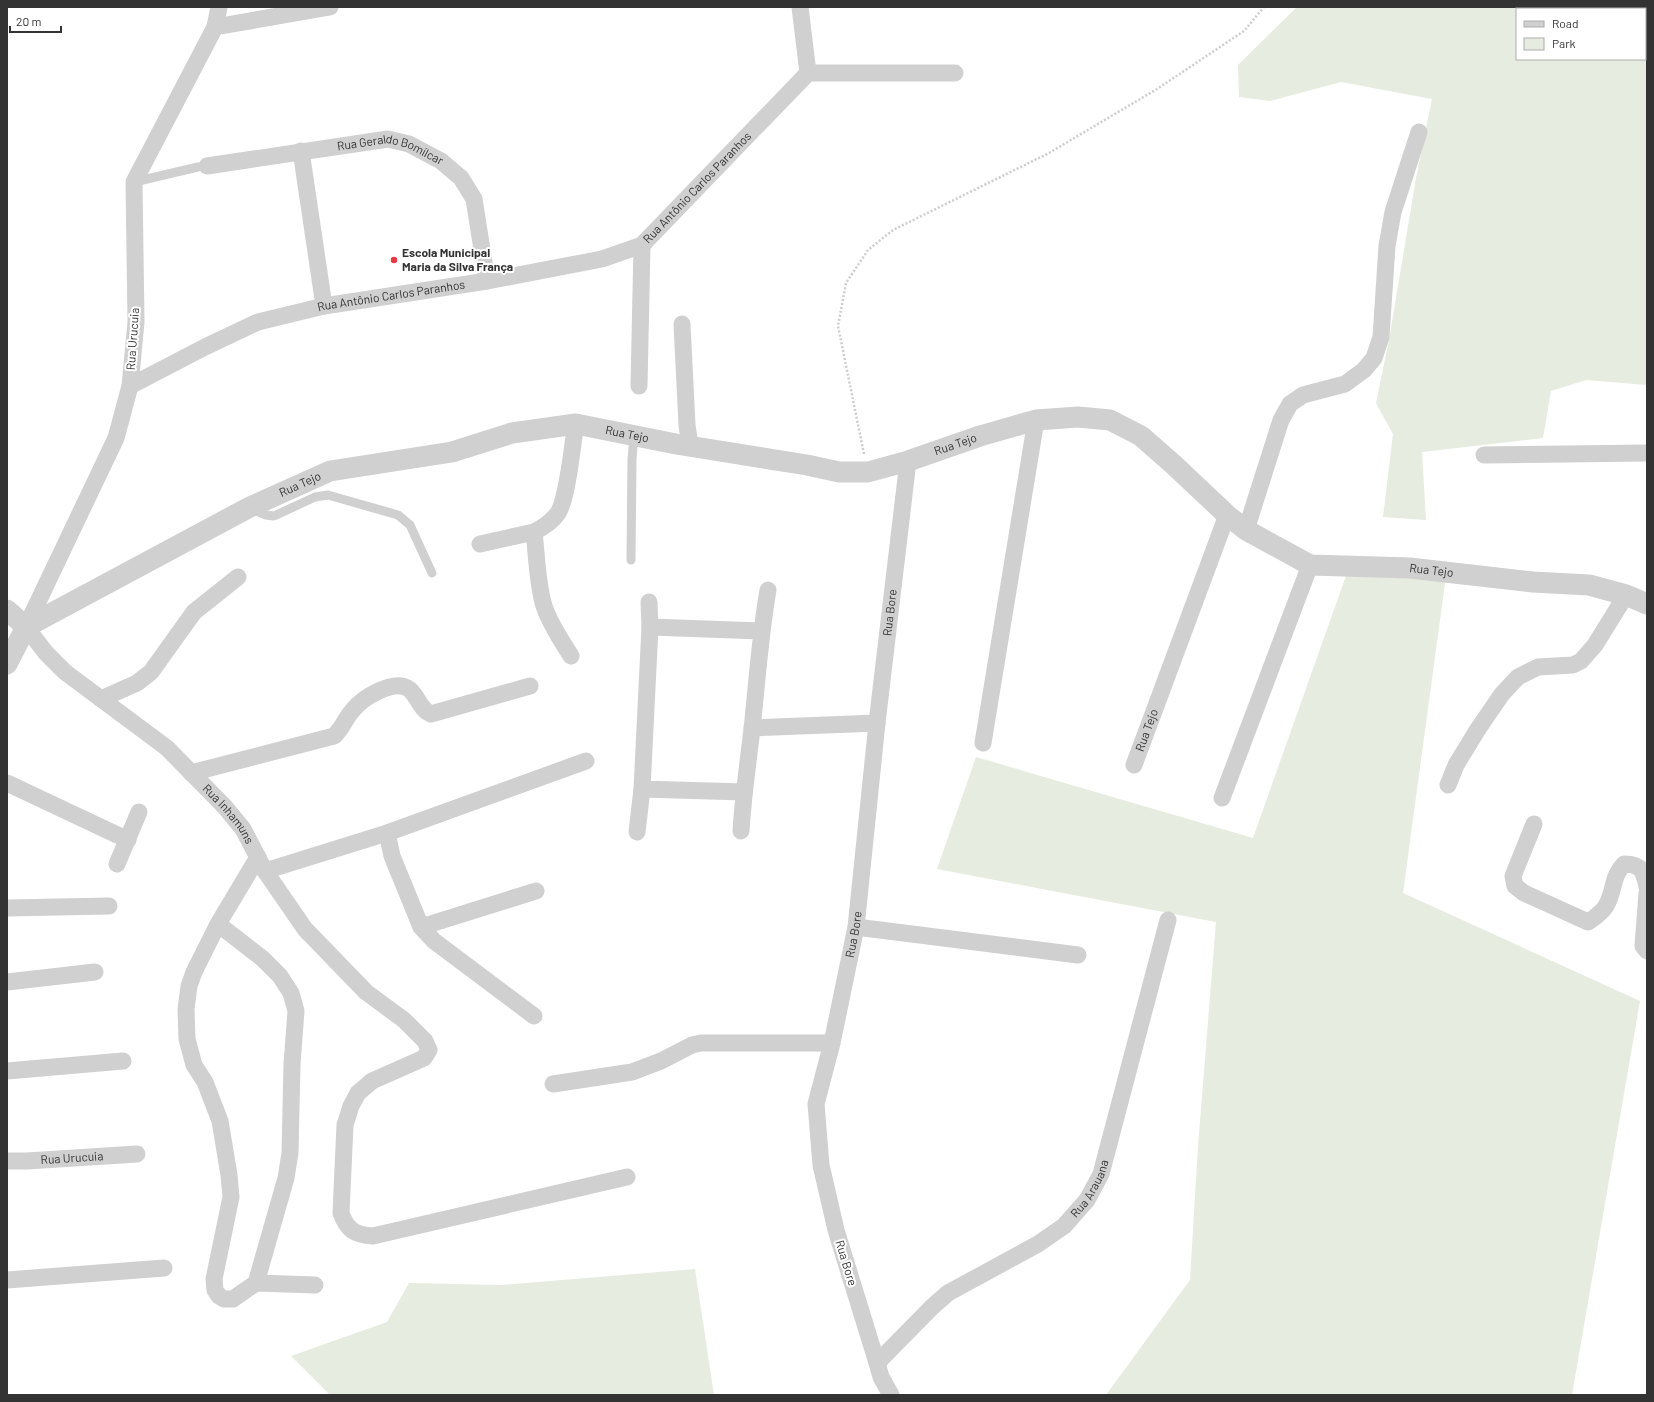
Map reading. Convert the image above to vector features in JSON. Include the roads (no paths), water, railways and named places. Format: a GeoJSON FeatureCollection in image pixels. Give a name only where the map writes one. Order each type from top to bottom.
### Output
{"type":"FeatureCollection","features":[{"type":"Feature","properties":{"kind":"street","name":"Rua Urucuia"},"geometry":{"type":"LineString","coordinates":[[7,664],[116,438],[130,386],[136,322],[134,182],[215,27],[220,7]]}},
{"type":"Feature","properties":{"kind":"street"},"geometry":{"type":"LineString","coordinates":[[215,27],[286,11],[330,7]]}},
{"type":"Feature","properties":{"kind":"street"},"geometry":{"type":"LineString","coordinates":[[800,7],[808,73],[954,73]]}},
{"type":"Feature","properties":{"kind":"street","name":"Rua Antônio Carlos Paranhos"},"geometry":{"type":"LineString","coordinates":[[130,386],[205,347],[258,322],[324,306],[487,281],[602,259],[642,245],[808,73]]}},
{"type":"Feature","properties":{"kind":"street"},"geometry":{"type":"LineString","coordinates":[[1246,530],[1281,420],[1290,404],[1303,395],[1345,384],[1364,370],[1374,358],[1381,337],[1387,246],[1393,212],[1419,132]]}},
{"type":"Feature","properties":{"kind":"street","name":"Rua Geraldo Bomílcar"},"geometry":{"type":"LineString","coordinates":[[203,167],[388,139],[409,144],[441,161],[461,178],[474,199],[487,281]]}},
{"type":"Feature","properties":{"kind":"street"},"geometry":{"type":"LineString","coordinates":[[301,151],[324,306]]}},
{"type":"Feature","properties":{"kind":"street"},"geometry":{"type":"LineString","coordinates":[[639,386],[642,245]]}},
{"type":"Feature","properties":{"kind":"street"},"geometry":{"type":"LineString","coordinates":[[682,324],[687,425],[690,446]]}},
{"type":"Feature","properties":{"kind":"street","name":"Rua Tejo"},"geometry":{"type":"LineString","coordinates":[[26,627],[248,508],[330,471],[452,452],[512,433],[576,424],[634,436],[807,465],[838,472],[868,472],[908,461],[980,436],[1036,420],[1078,416],[1110,420],[1141,436],[1227,515],[1246,530],[1310,565],[1410,568],[1533,582],[1589,585],[1626,595],[1647,604]]}},
{"type":"Feature","properties":{"kind":"street"},"geometry":{"type":"LineString","coordinates":[[983,743],[1036,420]]}},
{"type":"Feature","properties":{"kind":"street"},"geometry":{"type":"LineString","coordinates":[[480,544],[534,532],[551,522],[559,512],[565,492],[576,424]]}},
{"type":"Feature","properties":{"kind":"street"},"geometry":{"type":"LineString","coordinates":[[1484,455],[1647,453]]}},
{"type":"Feature","properties":{"kind":"street","name":"Rua Bore"},"geometry":{"type":"LineString","coordinates":[[891,1395],[877,1363],[836,1230],[821,1165],[816,1104],[832,1043],[856,927],[877,723],[908,461]]}},
{"type":"Feature","properties":{"kind":"street","name":"Rua Tejo"},"geometry":{"type":"LineString","coordinates":[[1134,765],[1227,515]]}},
{"type":"Feature","properties":{"kind":"street"},"geometry":{"type":"LineString","coordinates":[[534,532],[539,587],[544,608],[552,625],[571,656]]}},
{"type":"Feature","properties":{"kind":"street"},"geometry":{"type":"LineString","coordinates":[[1222,798],[1310,565]]}},
{"type":"Feature","properties":{"kind":"street"},"geometry":{"type":"LineString","coordinates":[[101,699],[144,679],[151,672],[194,612],[238,576]]}},
{"type":"Feature","properties":{"kind":"street"},"geometry":{"type":"LineString","coordinates":[[741,831],[761,631],[768,590]]}},
{"type":"Feature","properties":{"kind":"street"},"geometry":{"type":"LineString","coordinates":[[1448,785],[1456,766],[1478,729],[1502,694],[1518,677],[1538,667],[1573,665],[1581,661],[1595,645],[1626,595]]}},
{"type":"Feature","properties":{"kind":"street"},"geometry":{"type":"LineString","coordinates":[[636,832],[642,789],[650,627],[649,602]]}},
{"type":"Feature","properties":{"kind":"street","name":"Rua Inhamuns"},"geometry":{"type":"LineString","coordinates":[[7,610],[26,627],[46,653],[65,672],[168,748],[225,807],[243,828],[262,864],[305,929],[366,992],[404,1020],[425,1041],[429,1050],[424,1058],[372,1081],[358,1093],[351,1106],[345,1125],[341,1213],[345,1223],[350,1229],[360,1235],[372,1236],[628,1177]]}},
{"type":"Feature","properties":{"kind":"street"},"geometry":{"type":"LineString","coordinates":[[650,627],[761,631]]}},
{"type":"Feature","properties":{"kind":"street"},"geometry":{"type":"LineString","coordinates":[[191,773],[334,736],[340,731],[352,711],[365,698],[381,689],[402,686],[408,688],[424,710],[431,714],[530,686]]}},
{"type":"Feature","properties":{"kind":"street"},"geometry":{"type":"LineString","coordinates":[[752,728],[877,723]]}},
{"type":"Feature","properties":{"kind":"street"},"geometry":{"type":"LineString","coordinates":[[315,1286],[256,1283],[233,1299],[224,1299],[219,1296],[215,1290],[214,1280],[231,1197],[229,1175],[220,1121],[204,1082],[194,1065],[187,1039],[186,1009],[189,986],[194,972],[218,924],[262,864],[387,833],[586,761]]}},
{"type":"Feature","properties":{"kind":"street"},"geometry":{"type":"LineString","coordinates":[[7,783],[128,840]]}},
{"type":"Feature","properties":{"kind":"street"},"geometry":{"type":"LineString","coordinates":[[642,789],[744,792]]}},
{"type":"Feature","properties":{"kind":"street"},"geometry":{"type":"LineString","coordinates":[[117,864],[139,812]]}},
{"type":"Feature","properties":{"kind":"street"},"geometry":{"type":"LineString","coordinates":[[1534,824],[1513,876],[1514,886],[1524,893],[1588,922],[1596,917],[1608,903],[1617,872],[1624,864],[1631,864],[1641,869],[1645,873],[1647,887]]}},
{"type":"Feature","properties":{"kind":"street"},"geometry":{"type":"LineString","coordinates":[[387,833],[392,856],[421,926],[434,941],[534,1016]]}},
{"type":"Feature","properties":{"kind":"street"},"geometry":{"type":"LineString","coordinates":[[421,926],[536,891]]}},
{"type":"Feature","properties":{"kind":"street"},"geometry":{"type":"LineString","coordinates":[[1647,893],[1643,946],[1647,951]]}},
{"type":"Feature","properties":{"kind":"street"},"geometry":{"type":"LineString","coordinates":[[7,908],[109,906]]}},
{"type":"Feature","properties":{"kind":"street","name":"Rua Arauana"},"geometry":{"type":"LineString","coordinates":[[877,1363],[932,1307],[948,1293],[1045,1240],[1064,1226],[1087,1200],[1101,1174],[1168,920]]}},
{"type":"Feature","properties":{"kind":"street"},"geometry":{"type":"LineString","coordinates":[[218,924],[263,959],[280,976],[291,993],[296,1011],[292,1064],[290,1153],[286,1178],[256,1283]]}},
{"type":"Feature","properties":{"kind":"street"},"geometry":{"type":"LineString","coordinates":[[856,927],[1078,955]]}},
{"type":"Feature","properties":{"kind":"street"},"geometry":{"type":"LineString","coordinates":[[7,982],[95,972]]}},
{"type":"Feature","properties":{"kind":"street"},"geometry":{"type":"LineString","coordinates":[[553,1084],[632,1072],[661,1061],[692,1045],[701,1043],[832,1043]]}},
{"type":"Feature","properties":{"kind":"street"},"geometry":{"type":"LineString","coordinates":[[7,1071],[123,1061]]}},
{"type":"Feature","properties":{"kind":"street","name":"Rua Urucuia"},"geometry":{"type":"LineString","coordinates":[[7,1161],[137,1154]]}},
{"type":"Feature","properties":{"kind":"street"},"geometry":{"type":"LineString","coordinates":[[7,1280],[164,1268]]}},
{"type":"Feature","properties":{"kind":"lane"},"geometry":{"type":"LineString","coordinates":[[134,182],[203,167]]}},
{"type":"Feature","properties":{"kind":"lane"},"geometry":{"type":"LineString","coordinates":[[631,560],[632,459],[634,436]]}},
{"type":"Feature","properties":{"kind":"lane"},"geometry":{"type":"LineString","coordinates":[[248,508],[266,515],[274,516],[315,497],[328,495],[398,514],[410,525],[432,573]]}},
{"type":"Feature","properties":{"kind":"place","name":"Escola Municipal Maria da Silva França"},"geometry":{"type":"Point","coordinates":[394,260]}}]}
